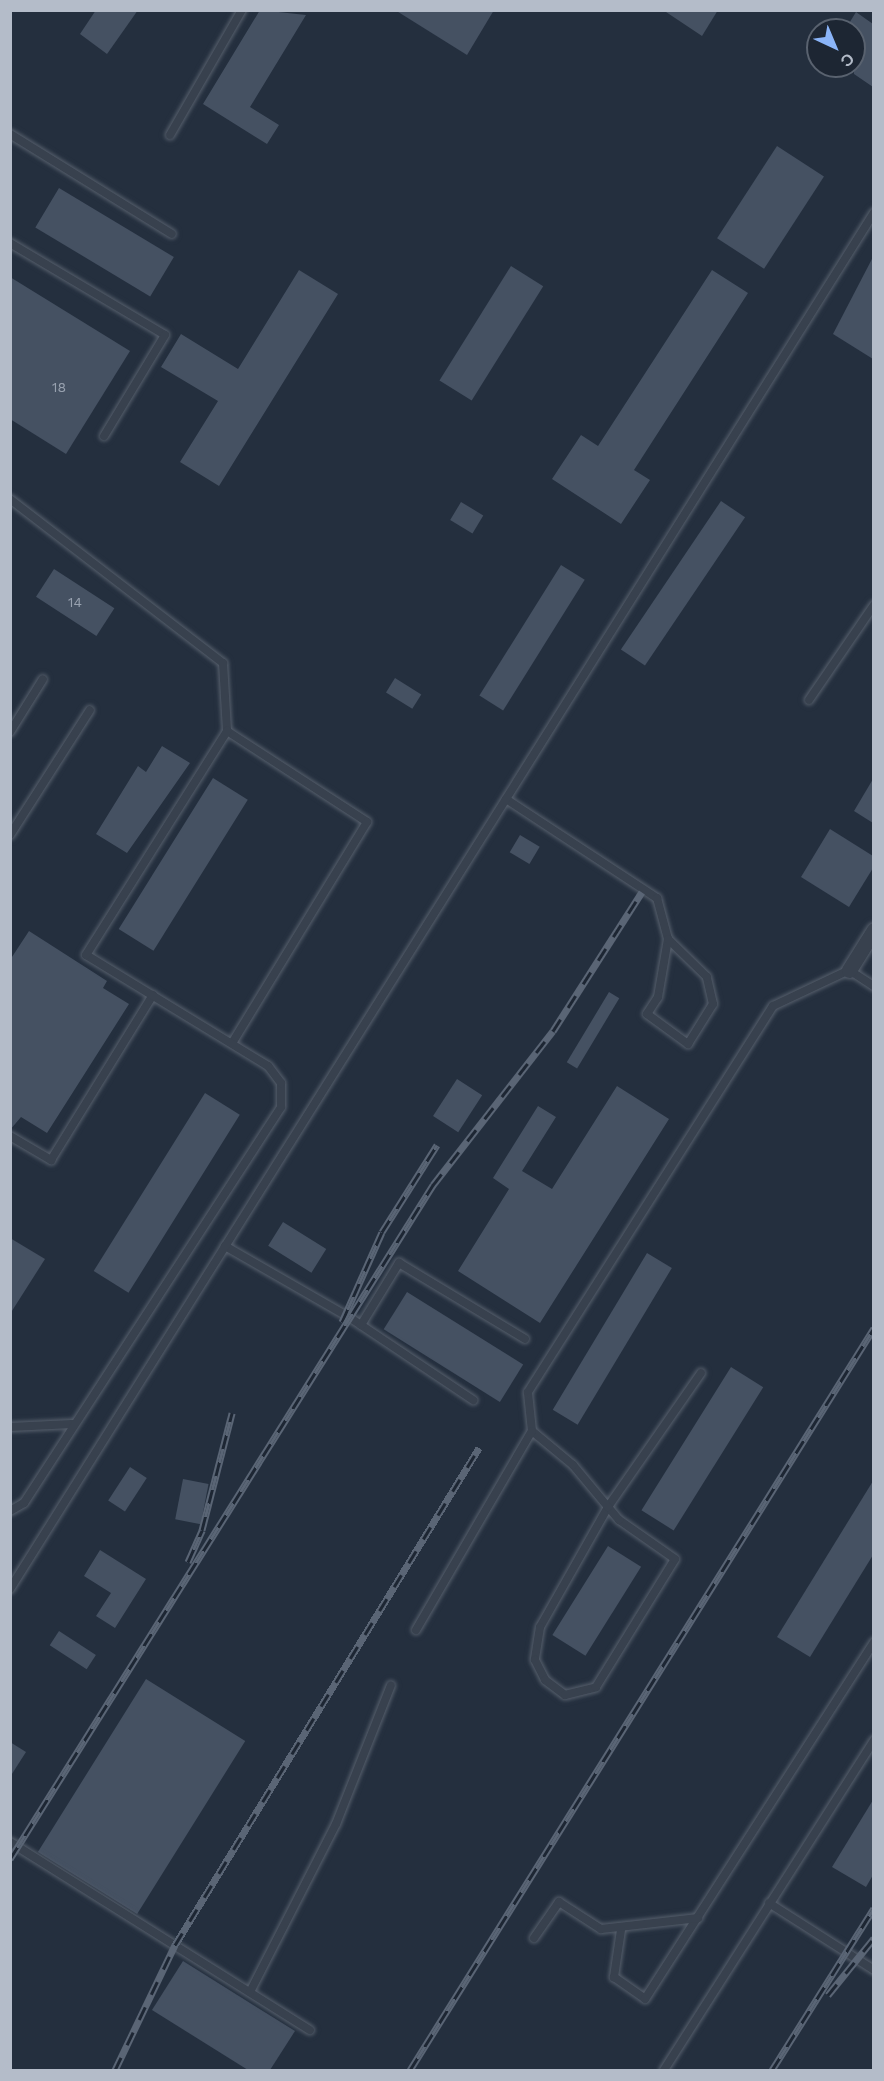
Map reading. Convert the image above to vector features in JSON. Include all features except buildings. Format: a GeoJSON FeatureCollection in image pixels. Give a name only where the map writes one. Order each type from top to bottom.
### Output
{"type":"FeatureCollection","features":[{"type":"Feature","properties":{"kind":"street"},"geometry":{"type":"LineString","coordinates":[[849,970],[873,930]]}},
{"type":"Feature","properties":{"kind":"lane"},"geometry":{"type":"LineString","coordinates":[[170,135],[242,10]]}},
{"type":"Feature","properties":{"kind":"lane"},"geometry":{"type":"LineString","coordinates":[[10,134],[172,234]]}},
{"type":"Feature","properties":{"kind":"lane"},"geometry":{"type":"LineString","coordinates":[[10,1589],[873,213]]}},
{"type":"Feature","properties":{"kind":"lane"},"geometry":{"type":"LineString","coordinates":[[10,243],[165,335],[104,436]]}},
{"type":"Feature","properties":{"kind":"lane"},"geometry":{"type":"LineString","coordinates":[[10,499],[224,663],[227,731],[86,955],[268,1066],[281,1083],[281,1107],[72,1424],[24,1503],[10,1511]]}},
{"type":"Feature","properties":{"kind":"lane"},"geometry":{"type":"LineString","coordinates":[[809,700],[873,605]]}},
{"type":"Feature","properties":{"kind":"lane"},"geometry":{"type":"LineString","coordinates":[[10,732],[43,679]]}},
{"type":"Feature","properties":{"kind":"lane"},"geometry":{"type":"LineString","coordinates":[[10,835],[90,710]]}},
{"type":"Feature","properties":{"kind":"lane"},"geometry":{"type":"LineString","coordinates":[[227,731],[367,822],[232,1043]]}},
{"type":"Feature","properties":{"kind":"lane"},"geometry":{"type":"LineString","coordinates":[[506,799],[645,885],[657,897],[668,939],[658,997],[647,1014],[688,1044],[713,1004],[707,977],[668,939]]}},
{"type":"Feature","properties":{"kind":"lane"},"geometry":{"type":"LineString","coordinates":[[416,1630],[532,1431],[528,1392],[773,1006],[849,970],[873,986]]}},
{"type":"Feature","properties":{"kind":"lane"},"geometry":{"type":"LineString","coordinates":[[10,1136],[51,1160],[153,995]]}},
{"type":"Feature","properties":{"kind":"lane"},"geometry":{"type":"LineString","coordinates":[[225,1246],[361,1325],[473,1400]]}},
{"type":"Feature","properties":{"kind":"lane"},"geometry":{"type":"LineString","coordinates":[[361,1325],[399,1263],[525,1339]]}},
{"type":"Feature","properties":{"kind":"lane"},"geometry":{"type":"LineString","coordinates":[[532,1431],[573,1465],[608,1507],[675,1559],[596,1687],[565,1695],[545,1680],[535,1660],[540,1627],[608,1507],[701,1373]]}},
{"type":"Feature","properties":{"kind":"lane"},"geometry":{"type":"LineString","coordinates":[[10,1426],[72,1424]]}},
{"type":"Feature","properties":{"kind":"lane"},"geometry":{"type":"LineString","coordinates":[[621,1930],[614,1977],[645,1999],[873,1642]]}},
{"type":"Feature","properties":{"kind":"lane"},"geometry":{"type":"LineString","coordinates":[[250,1992],[336,1824],[391,1686]]}},
{"type":"Feature","properties":{"kind":"lane"},"geometry":{"type":"LineString","coordinates":[[664,2070],[873,1740]]}},
{"type":"Feature","properties":{"kind":"lane"},"geometry":{"type":"LineString","coordinates":[[10,1842],[310,2030]]}},
{"type":"Feature","properties":{"kind":"lane"},"geometry":{"type":"LineString","coordinates":[[534,1938],[559,1902],[601,1929],[621,1930],[698,1918]]}},
{"type":"Feature","properties":{"kind":"lane"},"geometry":{"type":"LineString","coordinates":[[769,1903],[873,1970]]}},
{"type":"Feature","properties":{"kind":"railway"},"geometry":{"type":"LineString","coordinates":[[10,1859],[433,1185],[553,1031],[642,892]]}},
{"type":"Feature","properties":{"kind":"railway"},"geometry":{"type":"LineString","coordinates":[[342,1322],[382,1232],[437,1145]]}},
{"type":"Feature","properties":{"kind":"railway"},"geometry":{"type":"LineString","coordinates":[[410,2070],[874,1328]]}},
{"type":"Feature","properties":{"kind":"railway"},"geometry":{"type":"LineString","coordinates":[[188,1562],[202,1530],[232,1413]]}},
{"type":"Feature","properties":{"kind":"railway"},"geometry":{"type":"LineString","coordinates":[[115,2070],[175,1945],[479,1448]]}},
{"type":"Feature","properties":{"kind":"railway"},"geometry":{"type":"LineString","coordinates":[[772,2070],[874,1908]]}},
{"type":"Feature","properties":{"kind":"railway"},"geometry":{"type":"LineString","coordinates":[[828,1995],[874,1938]]}}]}
